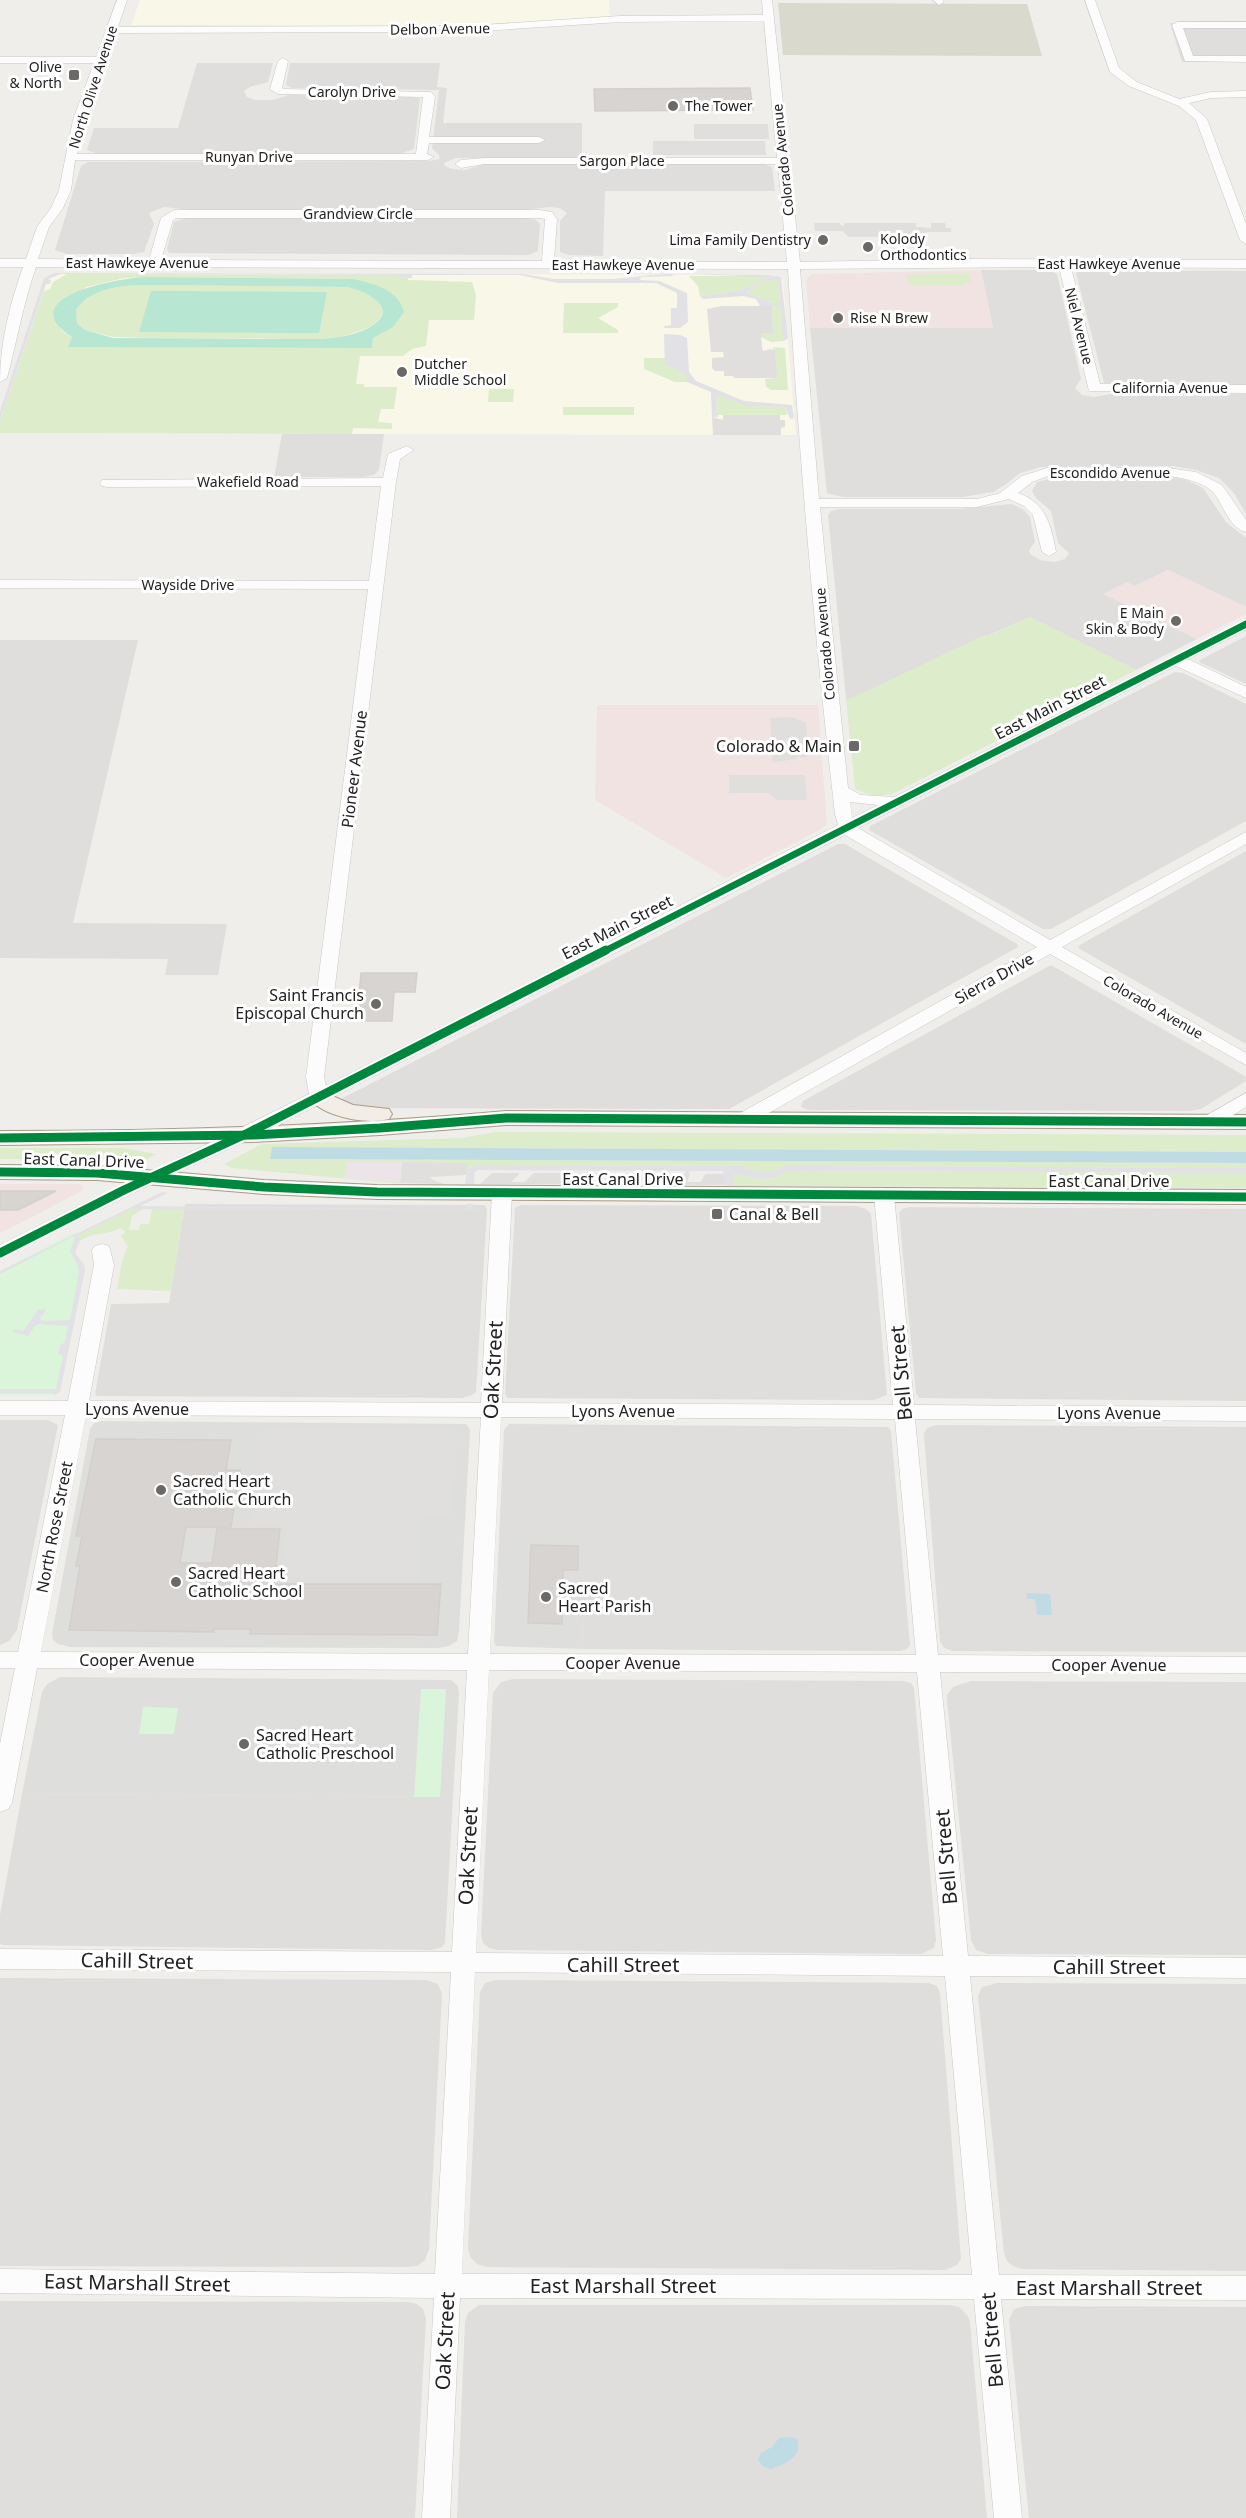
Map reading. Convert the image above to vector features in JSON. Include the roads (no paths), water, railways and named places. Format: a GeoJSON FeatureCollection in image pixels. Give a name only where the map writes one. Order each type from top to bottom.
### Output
{"type":"FeatureCollection","features":[{"type":"Feature","properties":{"kind":"main road"},"geometry":{"type":"LineString","coordinates":[[320,1097],[335,1107],[353,1113],[506,1118]]}},
{"type":"Feature","properties":{"kind":"main road","name":"East Canal Drive"},"geometry":{"type":"LineString","coordinates":[[0,1138],[134,1138],[430,1126],[506,1118],[1246,1122]]}},
{"type":"Feature","properties":{"kind":"main road","name":"East Canal Drive"},"geometry":{"type":"LineString","coordinates":[[0,1172],[97,1173],[315,1190],[1246,1197]]}},
{"type":"Feature","properties":{"kind":"street","name":"North Olive Avenue"},"geometry":{"type":"LineString","coordinates":[[0,378],[12,336],[15,310],[30,263],[44,227],[62,199],[79,120],[122,0]]}},
{"type":"Feature","properties":{"kind":"street","name":"Colorado Avenue"},"geometry":{"type":"LineString","coordinates":[[767,0],[794,266],[813,503],[843,814],[847,827],[856,836],[1246,1060]]}},
{"type":"Feature","properties":{"kind":"street"},"geometry":{"type":"LineString","coordinates":[[1090,0],[1114,70],[1133,84],[1179,102],[1197,114],[1203,123],[1246,240]]}},
{"type":"Feature","properties":{"kind":"street","name":"Delbon Avenue"},"geometry":{"type":"LineString","coordinates":[[111,30],[476,29],[620,19],[769,18]]}},
{"type":"Feature","properties":{"kind":"street"},"geometry":{"type":"LineString","coordinates":[[1246,25],[1177,25],[1189,59],[1246,59]]}},
{"type":"Feature","properties":{"kind":"street"},"geometry":{"type":"LineString","coordinates":[[0,60],[100,60]]}},
{"type":"Feature","properties":{"kind":"street","name":"Carolyn Drive"},"geometry":{"type":"LineString","coordinates":[[283,61],[276,90],[427,94],[429,97],[424,140]]}},
{"type":"Feature","properties":{"kind":"street"},"geometry":{"type":"LineString","coordinates":[[1179,102],[1211,95],[1246,94]]}},
{"type":"Feature","properties":{"kind":"street"},"geometry":{"type":"LineString","coordinates":[[539,155],[540,125]]}},
{"type":"Feature","properties":{"kind":"street"},"geometry":{"type":"LineString","coordinates":[[424,140],[539,140]]}},
{"type":"Feature","properties":{"kind":"street","name":"Runyan Drive"},"geometry":{"type":"LineString","coordinates":[[70,157],[424,157],[424,140]]}},
{"type":"Feature","properties":{"kind":"street","name":"Sargon Place"},"geometry":{"type":"LineString","coordinates":[[460,164],[484,161],[783,161]]}},
{"type":"Feature","properties":{"kind":"street","name":"Grandview Circle"},"geometry":{"type":"LineString","coordinates":[[154,264],[167,218],[174,214],[540,214],[548,215],[551,219],[548,265]]}},
{"type":"Feature","properties":{"kind":"street","name":"East Hawkeye Avenue"},"geometry":{"type":"LineString","coordinates":[[0,263],[794,266],[1246,264]]}},
{"type":"Feature","properties":{"kind":"street","name":"Niel Avenue"},"geometry":{"type":"LineString","coordinates":[[1064,264],[1094,388]]}},
{"type":"Feature","properties":{"kind":"street","name":"California Avenue"},"geometry":{"type":"LineString","coordinates":[[1094,388],[1246,388]]}},
{"type":"Feature","properties":{"kind":"street","name":"Pioneer Avenue"},"geometry":{"type":"LineString","coordinates":[[320,1097],[315,1087],[315,1077],[389,482],[393,457],[407,450]]}},
{"type":"Feature","properties":{"kind":"street","name":"Escondido Avenue"},"geometry":{"type":"LineString","coordinates":[[813,503],[970,503],[1008,494],[1032,477],[1054,471],[1181,472],[1201,478],[1217,488],[1234,515],[1246,528]]}},
{"type":"Feature","properties":{"kind":"street","name":"Wakefield Road"},"geometry":{"type":"LineString","coordinates":[[107,483],[389,482]]}},
{"type":"Feature","properties":{"kind":"street"},"geometry":{"type":"LineString","coordinates":[[1008,494],[1029,503],[1041,514],[1049,552]]}},
{"type":"Feature","properties":{"kind":"street","name":"Wayside Drive"},"geometry":{"type":"LineString","coordinates":[[0,584],[376,585]]}},
{"type":"Feature","properties":{"kind":"street","name":"East Main Street"},"geometry":{"type":"LineString","coordinates":[[0,1253],[151,1177],[320,1097],[1246,624]]}},
{"type":"Feature","properties":{"kind":"street"},"geometry":{"type":"LineString","coordinates":[[1177,660],[1246,693]]}},
{"type":"Feature","properties":{"kind":"street"},"geometry":{"type":"LineString","coordinates":[[841,791],[853,798],[868,802],[884,802],[905,797]]}},
{"type":"Feature","properties":{"kind":"street","name":"Sierra Drive"},"geometry":{"type":"LineString","coordinates":[[742,1120],[1246,837]]}},
{"type":"Feature","properties":{"kind":"street"},"geometry":{"type":"LineString","coordinates":[[1209,1122],[1246,1099]]}},
{"type":"Feature","properties":{"kind":"street","name":"Oak Street"},"geometry":{"type":"LineString","coordinates":[[436,2518],[502,1193]]}},
{"type":"Feature","properties":{"kind":"street","name":"Bell Street"},"geometry":{"type":"LineString","coordinates":[[884,1195],[1008,2518]]}},
{"type":"Feature","properties":{"kind":"street","name":"North Rose Street"},"geometry":{"type":"LineString","coordinates":[[0,1803],[104,1265],[102,1250]]}},
{"type":"Feature","properties":{"kind":"street","name":"Lyons Avenue"},"geometry":{"type":"LineString","coordinates":[[0,1408],[1246,1414]]}},
{"type":"Feature","properties":{"kind":"street","name":"Cooper Avenue"},"geometry":{"type":"LineString","coordinates":[[0,1660],[1246,1665]]}},
{"type":"Feature","properties":{"kind":"street","name":"Cahill Street"},"geometry":{"type":"LineString","coordinates":[[0,1959],[1246,1968]]}},
{"type":"Feature","properties":{"kind":"street","name":"East Marshall Street"},"geometry":{"type":"LineString","coordinates":[[0,2281],[447,2286],[1246,2288]]}},
{"type":"Feature","properties":{"kind":"water"},"geometry":{"type":"Polygon","coordinates":[[[272,1147],[1246,1152],[1246,1163],[270,1159],[272,1147]]]}},
{"type":"Feature","properties":{"kind":"water"},"geometry":{"type":"Polygon","coordinates":[[[1026,1593],[1050,1594],[1052,1615],[1037,1615],[1035,1599],[1027,1599],[1026,1593]]]}},
{"type":"Feature","properties":{"kind":"water"},"geometry":{"type":"Polygon","coordinates":[[[779,2438],[797,2439],[798,2445],[792,2459],[771,2469],[763,2466],[758,2460],[761,2453],[772,2447],[779,2438]]]}},
{"type":"Feature","properties":{"kind":"place","name":"Olive & North"},"geometry":{"type":"Point","coordinates":[74,75]}},
{"type":"Feature","properties":{"kind":"place","name":"The Tower"},"geometry":{"type":"Point","coordinates":[673,106]}},
{"type":"Feature","properties":{"kind":"place","name":"Lima Family Dentistry"},"geometry":{"type":"Point","coordinates":[823,240]}},
{"type":"Feature","properties":{"kind":"place","name":"Kolody Orthodontics"},"geometry":{"type":"Point","coordinates":[868,247]}},
{"type":"Feature","properties":{"kind":"place","name":"Rise N Brew"},"geometry":{"type":"Point","coordinates":[838,318]}},
{"type":"Feature","properties":{"kind":"place","name":"Dutcher Middle School"},"geometry":{"type":"Point","coordinates":[402,372]}},
{"type":"Feature","properties":{"kind":"place","name":"E Main Skin & Body"},"geometry":{"type":"Point","coordinates":[1176,621]}},
{"type":"Feature","properties":{"kind":"place","name":"Colorado & Main"},"geometry":{"type":"Point","coordinates":[854,746]}},
{"type":"Feature","properties":{"kind":"place","name":"Saint Francis Episcopal Church"},"geometry":{"type":"Point","coordinates":[376,1004]}},
{"type":"Feature","properties":{"kind":"place","name":"Canal & Bell"},"geometry":{"type":"Point","coordinates":[717,1214]}},
{"type":"Feature","properties":{"kind":"place","name":"Sacred Heart Catholic Church"},"geometry":{"type":"Point","coordinates":[161,1490]}},
{"type":"Feature","properties":{"kind":"place","name":"Sacred Heart Catholic School"},"geometry":{"type":"Point","coordinates":[176,1582]}},
{"type":"Feature","properties":{"kind":"place","name":"Sacred Heart Parish"},"geometry":{"type":"Point","coordinates":[546,1597]}},
{"type":"Feature","properties":{"kind":"place","name":"Sacred Heart Catholic Preschool"},"geometry":{"type":"Point","coordinates":[244,1744]}}]}
